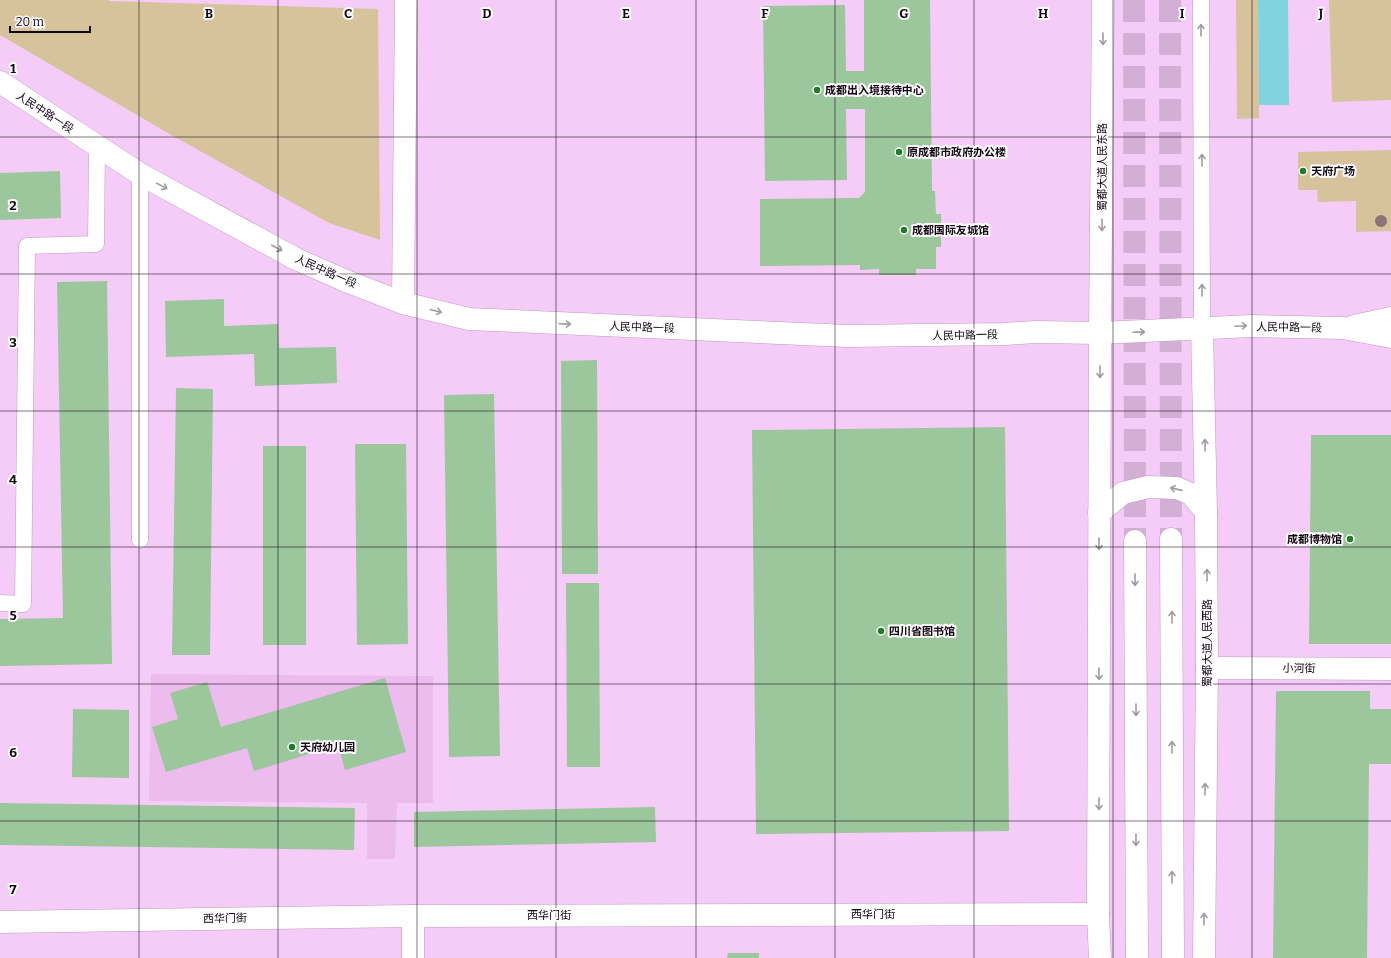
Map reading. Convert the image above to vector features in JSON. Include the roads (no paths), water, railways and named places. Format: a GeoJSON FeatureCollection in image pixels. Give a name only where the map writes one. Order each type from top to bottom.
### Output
{"type":"FeatureCollection","features":[{"type":"Feature","properties":{"kind":"main road"},"geometry":{"type":"LineString","coordinates":[[404,303],[406,0]]}},
{"type":"Feature","properties":{"kind":"main road","name":"蜀都大道人民东路"},"geometry":{"type":"LineString","coordinates":[[1100,333],[1103,0]]}},
{"type":"Feature","properties":{"kind":"main road","name":"人民中路一段"},"geometry":{"type":"LineString","coordinates":[[0,82],[140,174],[296,258],[346,281],[404,303],[469,320],[848,336],[1004,334],[1036,332],[1100,333],[1252,326],[1343,328],[1391,337]]}},
{"type":"Feature","properties":{"kind":"main road","name":"人民中路一段"},"geometry":{"type":"LineString","coordinates":[[1343,328],[1391,318]]}},
{"type":"Feature","properties":{"kind":"main road","name":"蜀都大道人民西路"},"geometry":{"type":"LineString","coordinates":[[1202,329],[1206,512],[1207,668],[1204,958]]}},
{"type":"Feature","properties":{"kind":"main road"},"geometry":{"type":"LineString","coordinates":[[1100,333],[1098,914],[1100,958]]}},
{"type":"Feature","properties":{"kind":"main road"},"geometry":{"type":"LineString","coordinates":[[1099,513],[1123,494],[1148,487],[1178,488],[1191,494],[1206,512]]}},
{"type":"Feature","properties":{"kind":"main road"},"geometry":{"type":"LineString","coordinates":[[1171,539],[1173,958]]}},
{"type":"Feature","properties":{"kind":"main road"},"geometry":{"type":"LineString","coordinates":[[1135,541],[1137,958]]}},
{"type":"Feature","properties":{"kind":"main road","name":"小河街"},"geometry":{"type":"LineString","coordinates":[[1207,668],[1391,669]]}},
{"type":"Feature","properties":{"kind":"main road","name":"西华门街"},"geometry":{"type":"LineString","coordinates":[[0,922],[413,916],[1098,914]]}},
{"type":"Feature","properties":{"kind":"main road"},"geometry":{"type":"LineString","coordinates":[[413,916],[413,958]]}},
{"type":"Feature","properties":{"kind":"lane"},"geometry":{"type":"LineString","coordinates":[[1201,0],[1202,329]]}},
{"type":"Feature","properties":{"kind":"lane"},"geometry":{"type":"LineString","coordinates":[[0,603],[23,604],[27,246],[96,244],[97,146]]}},
{"type":"Feature","properties":{"kind":"lane"},"geometry":{"type":"LineString","coordinates":[[140,174],[140,540]]}},
{"type":"Feature","properties":{"kind":"tunnel"},"geometry":{"type":"LineString","coordinates":[[1134,0],[1135,541]]}},
{"type":"Feature","properties":{"kind":"tunnel"},"geometry":{"type":"LineString","coordinates":[[1170,0],[1171,539]]}},
{"type":"Feature","properties":{"kind":"place","name":"成都出入境接待中心"},"geometry":{"type":"Point","coordinates":[817,90]}},
{"type":"Feature","properties":{"kind":"place","name":"原成都市政府办公楼"},"geometry":{"type":"Point","coordinates":[899,152]}},
{"type":"Feature","properties":{"kind":"place","name":"天府广场"},"geometry":{"type":"Point","coordinates":[1303,171]}},
{"type":"Feature","properties":{"kind":"place","name":"成都国际友城馆"},"geometry":{"type":"Point","coordinates":[904,230]}},
{"type":"Feature","properties":{"kind":"place","name":"成都博物馆"},"geometry":{"type":"Point","coordinates":[1350,539]}},
{"type":"Feature","properties":{"kind":"place","name":"四川省图书馆"},"geometry":{"type":"Point","coordinates":[881,631]}},
{"type":"Feature","properties":{"kind":"place","name":"天府幼儿园"},"geometry":{"type":"Point","coordinates":[292,747]}}]}
